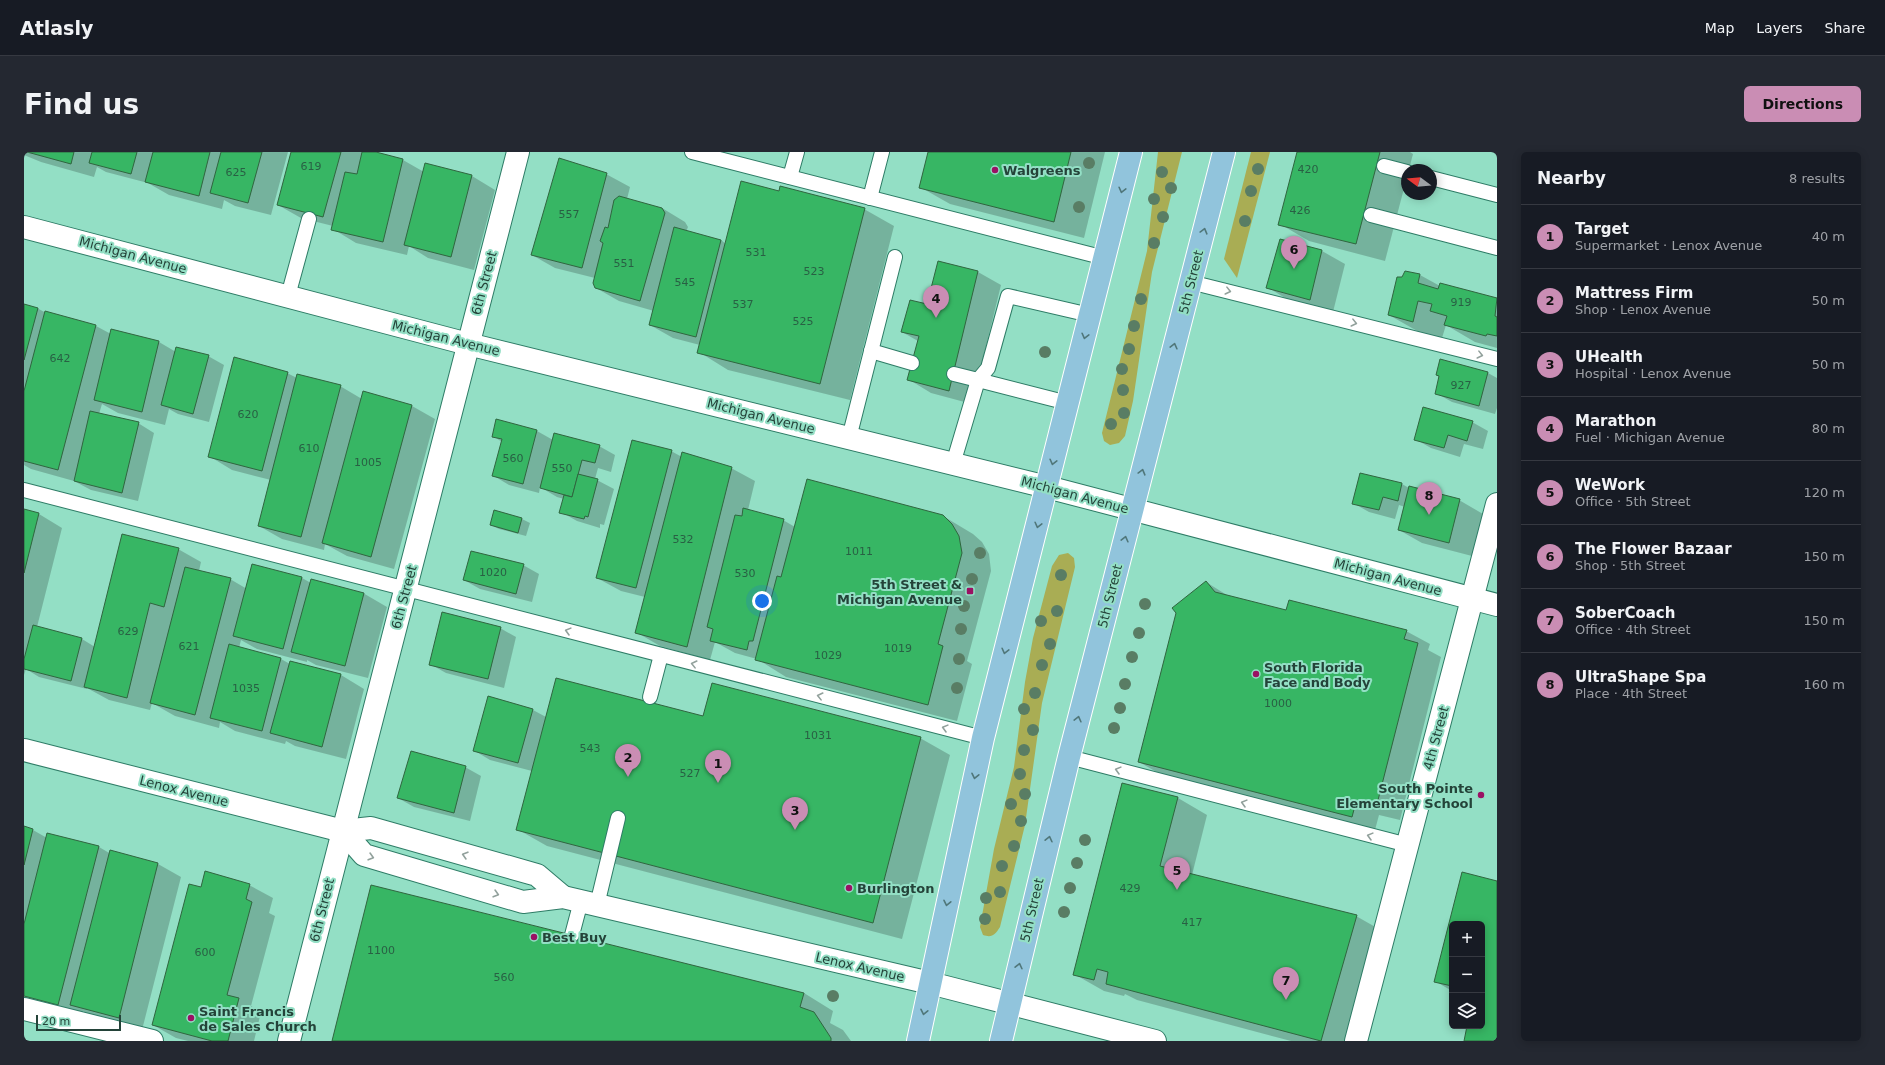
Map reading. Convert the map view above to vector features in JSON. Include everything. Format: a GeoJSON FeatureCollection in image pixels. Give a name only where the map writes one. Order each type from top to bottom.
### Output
{"type":"FeatureCollection","features":[{"type":"Feature","properties":{"kind":"main road"},"geometry":{"type":"LineString","coordinates":[[918,1041],[983,738],[1131,152]]}},
{"type":"Feature","properties":{"kind":"main road","name":"5th Street"},"geometry":{"type":"LineString","coordinates":[[1000,1041],[1069,757],[1224,152]]}},
{"type":"Feature","properties":{"kind":"street","name":"6th Street"},"geometry":{"type":"LineString","coordinates":[[289,1041],[518,152]]}},
{"type":"Feature","properties":{"kind":"street","name":"Michigan Avenue"},"geometry":{"type":"LineString","coordinates":[[24,227],[468,344],[1047,487],[1497,605]]}},
{"type":"Feature","properties":{"kind":"street","name":"4th Street"},"geometry":{"type":"LineString","coordinates":[[1356,1041],[1497,504]]}},
{"type":"Feature","properties":{"kind":"street","name":"Lenox Avenue"},"geometry":{"type":"LineString","coordinates":[[24,750],[343,831],[371,828],[536,875],[580,901]]}},
{"type":"Feature","properties":{"kind":"street","name":"Lenox Avenue"},"geometry":{"type":"LineString","coordinates":[[343,831],[364,855],[523,902],[580,901],[930,983],[1155,1041]]}},
{"type":"Feature","properties":{"kind":"street"},"geometry":{"type":"LineString","coordinates":[[24,1010],[152,1041]]}},
{"type":"Feature","properties":{"kind":"lane"},"geometry":{"type":"LineString","coordinates":[[692,152],[1105,258]]}},
{"type":"Feature","properties":{"kind":"lane"},"geometry":{"type":"LineString","coordinates":[[790,177],[797,152]]}},
{"type":"Feature","properties":{"kind":"lane"},"geometry":{"type":"LineString","coordinates":[[870,198],[882,152]]}},
{"type":"Feature","properties":{"kind":"lane"},"geometry":{"type":"LineString","coordinates":[[1384,166],[1401,170]]}},
{"type":"Feature","properties":{"kind":"lane"},"geometry":{"type":"LineString","coordinates":[[1437,180],[1497,195]]}},
{"type":"Feature","properties":{"kind":"lane"},"geometry":{"type":"LineString","coordinates":[[1371,215],[1497,248]]}},
{"type":"Feature","properties":{"kind":"lane"},"geometry":{"type":"LineString","coordinates":[[288,296],[309,219]]}},
{"type":"Feature","properties":{"kind":"lane"},"geometry":{"type":"LineString","coordinates":[[849,438],[895,257]]}},
{"type":"Feature","properties":{"kind":"lane"},"geometry":{"type":"LineString","coordinates":[[1190,282],[1497,359]]}},
{"type":"Feature","properties":{"kind":"lane"},"geometry":{"type":"LineString","coordinates":[[953,464],[978,380],[988,368],[1008,296],[1090,315]]}},
{"type":"Feature","properties":{"kind":"lane"},"geometry":{"type":"LineString","coordinates":[[871,351],[912,363]]}},
{"type":"Feature","properties":{"kind":"lane"},"geometry":{"type":"LineString","coordinates":[[954,374],[1068,403]]}},
{"type":"Feature","properties":{"kind":"lane"},"geometry":{"type":"LineString","coordinates":[[24,490],[983,738]]}},
{"type":"Feature","properties":{"kind":"lane"},"geometry":{"type":"LineString","coordinates":[[650,697],[661,655]]}},
{"type":"Feature","properties":{"kind":"lane"},"geometry":{"type":"LineString","coordinates":[[1069,757],[1408,844]]}},
{"type":"Feature","properties":{"kind":"lane"},"geometry":{"type":"LineString","coordinates":[[572,935],[580,901],[618,818]]}},
{"type":"Feature","properties":{"kind":"green space"},"geometry":{"type":"Polygon","coordinates":[[[1158,152],[1182,152],[1152,272],[1133,401],[1125,436],[1119,443],[1110,445],[1104,441],[1102,433],[1147,251],[1158,152]]]}},
{"type":"Feature","properties":{"kind":"green space"},"geometry":{"type":"Polygon","coordinates":[[[1251,152],[1270,152],[1237,278],[1224,259],[1251,152]]]}},
{"type":"Feature","properties":{"kind":"green space"},"geometry":{"type":"Polygon","coordinates":[[[1068,553],[1074,558],[1075,567],[1042,703],[1025,825],[1000,927],[993,935],[986,936],[983,935],[980,927],[994,849],[1014,767],[1025,682],[1033,638],[1052,566],[1059,555],[1068,553]]]}},
{"type":"Feature","properties":{"kind":"building"},"geometry":{"type":"Polygon","coordinates":[[[27,152],[74,152],[71,164],[27,152]]]}},
{"type":"Feature","properties":{"kind":"building"},"geometry":{"type":"Polygon","coordinates":[[[92,152],[137,152],[131,174],[89,163],[92,152]]]}},
{"type":"Feature","properties":{"kind":"building"},"geometry":{"type":"Polygon","coordinates":[[[153,152],[210,152],[199,196],[145,182],[153,152]]]}},
{"type":"Feature","properties":{"kind":"building"},"geometry":{"type":"Polygon","coordinates":[[[221,152],[262,152],[248,203],[210,193],[221,152]]]}},
{"type":"Feature","properties":{"kind":"building"},"geometry":{"type":"Polygon","coordinates":[[[291,152],[341,152],[323,217],[277,205],[291,152]]]}},
{"type":"Feature","properties":{"kind":"building"},"geometry":{"type":"Polygon","coordinates":[[[362,152],[376,152],[403,159],[383,242],[331,230],[345,172],[357,174],[362,152]]]}},
{"type":"Feature","properties":{"kind":"building","name":"Walgreens"},"geometry":{"type":"Polygon","coordinates":[[[928,152],[1071,152],[1054,222],[919,188],[928,152]]]}},
{"type":"Feature","properties":{"kind":"building"},"geometry":{"type":"Polygon","coordinates":[[[1297,152],[1380,152],[1356,244],[1278,225],[1297,152]]]}},
{"type":"Feature","properties":{"kind":"building"},"geometry":{"type":"Polygon","coordinates":[[[559,158],[607,173],[582,268],[531,255],[559,158]]]}},
{"type":"Feature","properties":{"kind":"building"},"geometry":{"type":"Polygon","coordinates":[[[425,163],[472,175],[451,257],[404,245],[425,163]]]}},
{"type":"Feature","properties":{"kind":"building"},"geometry":{"type":"Polygon","coordinates":[[[741,181],[779,191],[780,186],[865,208],[820,384],[697,353],[741,181]]]}},
{"type":"Feature","properties":{"kind":"building"},"geometry":{"type":"Polygon","coordinates":[[[619,196],[662,208],[665,213],[640,301],[595,288],[593,283],[603,243],[600,241],[605,227],[608,228],[614,200],[619,196]]]}},
{"type":"Feature","properties":{"kind":"building"},"geometry":{"type":"Polygon","coordinates":[[[674,227],[721,240],[696,337],[649,325],[674,227]]]}},
{"type":"Feature","properties":{"kind":"building"},"geometry":{"type":"Polygon","coordinates":[[[1280,239],[1322,250],[1310,300],[1266,288],[1280,239]]]}},
{"type":"Feature","properties":{"kind":"building"},"geometry":{"type":"Polygon","coordinates":[[[938,261],[978,271],[949,391],[907,380],[919,336],[901,332],[910,300],[927,304],[938,261]]]}},
{"type":"Feature","properties":{"kind":"building"},"geometry":{"type":"Polygon","coordinates":[[[1405,271],[1420,274],[1418,283],[1438,289],[1440,283],[1497,298],[1495,316],[1497,317],[1497,336],[1487,334],[1486,336],[1444,325],[1447,316],[1430,311],[1432,304],[1418,301],[1413,322],[1388,315],[1397,277],[1402,277],[1405,271]]]}},
{"type":"Feature","properties":{"kind":"building"},"geometry":{"type":"Polygon","coordinates":[[[24,304],[38,308],[24,360],[24,304]]]}},
{"type":"Feature","properties":{"kind":"building"},"geometry":{"type":"Polygon","coordinates":[[[45,311],[96,325],[58,470],[24,461],[24,391],[45,311]]]}},
{"type":"Feature","properties":{"kind":"building"},"geometry":{"type":"Polygon","coordinates":[[[111,329],[159,341],[142,412],[94,400],[111,329]]]}},
{"type":"Feature","properties":{"kind":"building"},"geometry":{"type":"Polygon","coordinates":[[[176,347],[209,355],[193,414],[161,405],[176,347]]]}},
{"type":"Feature","properties":{"kind":"building"},"geometry":{"type":"Polygon","coordinates":[[[234,357],[288,372],[262,471],[208,457],[234,357]]]}},
{"type":"Feature","properties":{"kind":"building"},"geometry":{"type":"Polygon","coordinates":[[[1440,359],[1488,372],[1479,406],[1435,394],[1439,376],[1436,375],[1440,359]]]}},
{"type":"Feature","properties":{"kind":"building"},"geometry":{"type":"Polygon","coordinates":[[[297,374],[341,385],[301,537],[258,526],[297,374]]]}},
{"type":"Feature","properties":{"kind":"building"},"geometry":{"type":"Polygon","coordinates":[[[363,391],[412,405],[371,557],[322,543],[363,391]]]}},
{"type":"Feature","properties":{"kind":"building"},"geometry":{"type":"Polygon","coordinates":[[[1423,407],[1473,421],[1467,441],[1448,435],[1444,448],[1414,440],[1423,407]]]}},
{"type":"Feature","properties":{"kind":"building"},"geometry":{"type":"Polygon","coordinates":[[[90,411],[139,422],[122,493],[74,481],[90,411]]]}},
{"type":"Feature","properties":{"kind":"building"},"geometry":{"type":"Polygon","coordinates":[[[496,419],[537,430],[523,484],[492,476],[502,439],[492,437],[496,419]]]}},
{"type":"Feature","properties":{"kind":"building"},"geometry":{"type":"Polygon","coordinates":[[[554,433],[600,445],[595,463],[582,460],[572,497],[540,488],[554,433]]]}},
{"type":"Feature","properties":{"kind":"building"},"geometry":{"type":"Polygon","coordinates":[[[632,440],[672,450],[636,588],[596,578],[632,440]]]}},
{"type":"Feature","properties":{"kind":"building"},"geometry":{"type":"Polygon","coordinates":[[[682,452],[732,467],[687,647],[635,633],[682,452]]]}},
{"type":"Feature","properties":{"kind":"building"},"geometry":{"type":"Polygon","coordinates":[[[1360,473],[1402,483],[1398,501],[1383,497],[1379,510],[1352,504],[1360,473]]]}},
{"type":"Feature","properties":{"kind":"building"},"geometry":{"type":"Polygon","coordinates":[[[578,474],[598,479],[588,517],[585,516],[584,519],[559,513],[564,495],[572,497],[578,474]]]}},
{"type":"Feature","properties":{"kind":"building"},"geometry":{"type":"Polygon","coordinates":[[[807,479],[943,515],[952,524],[959,536],[962,553],[938,644],[943,646],[928,705],[755,660],[777,576],[781,577],[807,479]]]}},
{"type":"Feature","properties":{"kind":"building"},"geometry":{"type":"Polygon","coordinates":[[[1409,486],[1460,499],[1449,543],[1398,530],[1409,486]]]}},
{"type":"Feature","properties":{"kind":"building"},"geometry":{"type":"Polygon","coordinates":[[[743,508],[784,519],[753,641],[749,641],[747,650],[710,641],[713,629],[707,627],[735,515],[742,516],[743,508]]]}},
{"type":"Feature","properties":{"kind":"building"},"geometry":{"type":"Polygon","coordinates":[[[24,509],[39,513],[24,573],[24,509]]]}},
{"type":"Feature","properties":{"kind":"building"},"geometry":{"type":"Polygon","coordinates":[[[494,510],[522,518],[518,533],[490,525],[494,510]]]}},
{"type":"Feature","properties":{"kind":"building"},"geometry":{"type":"Polygon","coordinates":[[[122,534],[179,548],[164,607],[150,603],[127,698],[84,687],[122,534]]]}},
{"type":"Feature","properties":{"kind":"building"},"geometry":{"type":"Polygon","coordinates":[[[471,551],[524,564],[516,594],[463,580],[471,551]]]}},
{"type":"Feature","properties":{"kind":"building"},"geometry":{"type":"Polygon","coordinates":[[[252,564],[302,577],[283,649],[233,636],[252,564]]]}},
{"type":"Feature","properties":{"kind":"building"},"geometry":{"type":"Polygon","coordinates":[[[185,567],[231,578],[195,715],[150,703],[185,567]]]}},
{"type":"Feature","properties":{"kind":"building"},"geometry":{"type":"Polygon","coordinates":[[[311,579],[364,593],[345,666],[291,652],[311,579]]]}},
{"type":"Feature","properties":{"kind":"building"},"geometry":{"type":"Polygon","coordinates":[[[1206,581],[1215,592],[1286,610],[1289,600],[1407,630],[1404,639],[1418,643],[1376,808],[1356,802],[1352,817],[1138,762],[1176,613],[1172,608],[1206,581]]]}},
{"type":"Feature","properties":{"kind":"building"},"geometry":{"type":"Polygon","coordinates":[[[442,612],[501,627],[488,679],[429,665],[442,612]]]}},
{"type":"Feature","properties":{"kind":"building"},"geometry":{"type":"Polygon","coordinates":[[[33,625],[82,638],[71,681],[24,669],[24,659],[33,625]]]}},
{"type":"Feature","properties":{"kind":"building"},"geometry":{"type":"Polygon","coordinates":[[[229,644],[281,658],[262,731],[210,718],[229,644]]]}},
{"type":"Feature","properties":{"kind":"building"},"geometry":{"type":"Polygon","coordinates":[[[290,661],[341,674],[322,747],[270,733],[290,661]]]}},
{"type":"Feature","properties":{"kind":"building"},"geometry":{"type":"Polygon","coordinates":[[[556,678],[703,716],[712,683],[921,737],[873,923],[516,830],[556,678]]]}},
{"type":"Feature","properties":{"kind":"building"},"geometry":{"type":"Polygon","coordinates":[[[488,696],[533,709],[518,763],[473,751],[488,696]]]}},
{"type":"Feature","properties":{"kind":"building"},"geometry":{"type":"Polygon","coordinates":[[[411,751],[466,766],[454,813],[397,798],[411,751]]]}},
{"type":"Feature","properties":{"kind":"building"},"geometry":{"type":"Polygon","coordinates":[[[1122,783],[1178,797],[1160,866],[1357,915],[1321,1041],[1106,984],[1108,972],[1097,969],[1094,980],[1073,975],[1122,783]]]}},
{"type":"Feature","properties":{"kind":"building"},"geometry":{"type":"Polygon","coordinates":[[[24,826],[33,829],[24,865],[24,826]]]}},
{"type":"Feature","properties":{"kind":"building"},"geometry":{"type":"Polygon","coordinates":[[[47,833],[99,846],[58,1005],[24,996],[24,924],[47,833]]]}},
{"type":"Feature","properties":{"kind":"building"},"geometry":{"type":"Polygon","coordinates":[[[110,850],[158,863],[119,1018],[70,1005],[110,850]]]}},
{"type":"Feature","properties":{"kind":"building"},"geometry":{"type":"Polygon","coordinates":[[[205,871],[250,884],[246,899],[252,902],[227,995],[239,998],[228,1041],[212,1041],[152,1025],[189,884],[201,887],[205,871]]]}},
{"type":"Feature","properties":{"kind":"building"},"geometry":{"type":"Polygon","coordinates":[[[1462,872],[1497,881],[1497,1041],[1464,1041],[1466,1029],[1485,1029],[1485,921],[1450,921],[1462,872]]]}},
{"type":"Feature","properties":{"kind":"building"},"geometry":{"type":"Polygon","coordinates":[[[371,885],[804,993],[800,1007],[814,1012],[831,1038],[831,1041],[332,1041],[371,885]]]}},
{"type":"Feature","properties":{"kind":"building"},"geometry":{"type":"Polygon","coordinates":[[[1449,923],[1449,985],[1434,982],[1449,923]]]}},
{"type":"Feature","properties":{"kind":"place","name":"Walgreens"},"geometry":{"type":"Point","coordinates":[995,170]}},
{"type":"Feature","properties":{"kind":"place","name":"The Flower Bazaar"},"geometry":{"type":"Point","coordinates":[1294,269]}},
{"type":"Feature","properties":{"kind":"place","name":"Marathon"},"geometry":{"type":"Point","coordinates":[936,318]}},
{"type":"Feature","properties":{"kind":"place","name":"UltraShape Spa"},"geometry":{"type":"Point","coordinates":[1429,515]}},
{"type":"Feature","properties":{"kind":"place","name":"5th Street & Michigan Avenue"},"geometry":{"type":"Point","coordinates":[970,591]}},
{"type":"Feature","properties":{"kind":"place","name":"South Florida Face and Body"},"geometry":{"type":"Point","coordinates":[1256,674]}},
{"type":"Feature","properties":{"kind":"place","name":"Mattress Firm"},"geometry":{"type":"Point","coordinates":[628,777]}},
{"type":"Feature","properties":{"kind":"place","name":"Target"},"geometry":{"type":"Point","coordinates":[718,783]}},
{"type":"Feature","properties":{"kind":"place","name":"South Pointe Elementary School"},"geometry":{"type":"Point","coordinates":[1481,795]}},
{"type":"Feature","properties":{"kind":"place","name":"UHealth"},"geometry":{"type":"Point","coordinates":[795,830]}},
{"type":"Feature","properties":{"kind":"place","name":"Burlington"},"geometry":{"type":"Point","coordinates":[849,888]}},
{"type":"Feature","properties":{"kind":"place","name":"WeWork"},"geometry":{"type":"Point","coordinates":[1177,890]}},
{"type":"Feature","properties":{"kind":"place","name":"Best Buy"},"geometry":{"type":"Point","coordinates":[534,937]}},
{"type":"Feature","properties":{"kind":"place","name":"SoberCoach"},"geometry":{"type":"Point","coordinates":[1286,1000]}},
{"type":"Feature","properties":{"kind":"place","name":"Saint Francis de Sales Church"},"geometry":{"type":"Point","coordinates":[191,1018]}}]}
